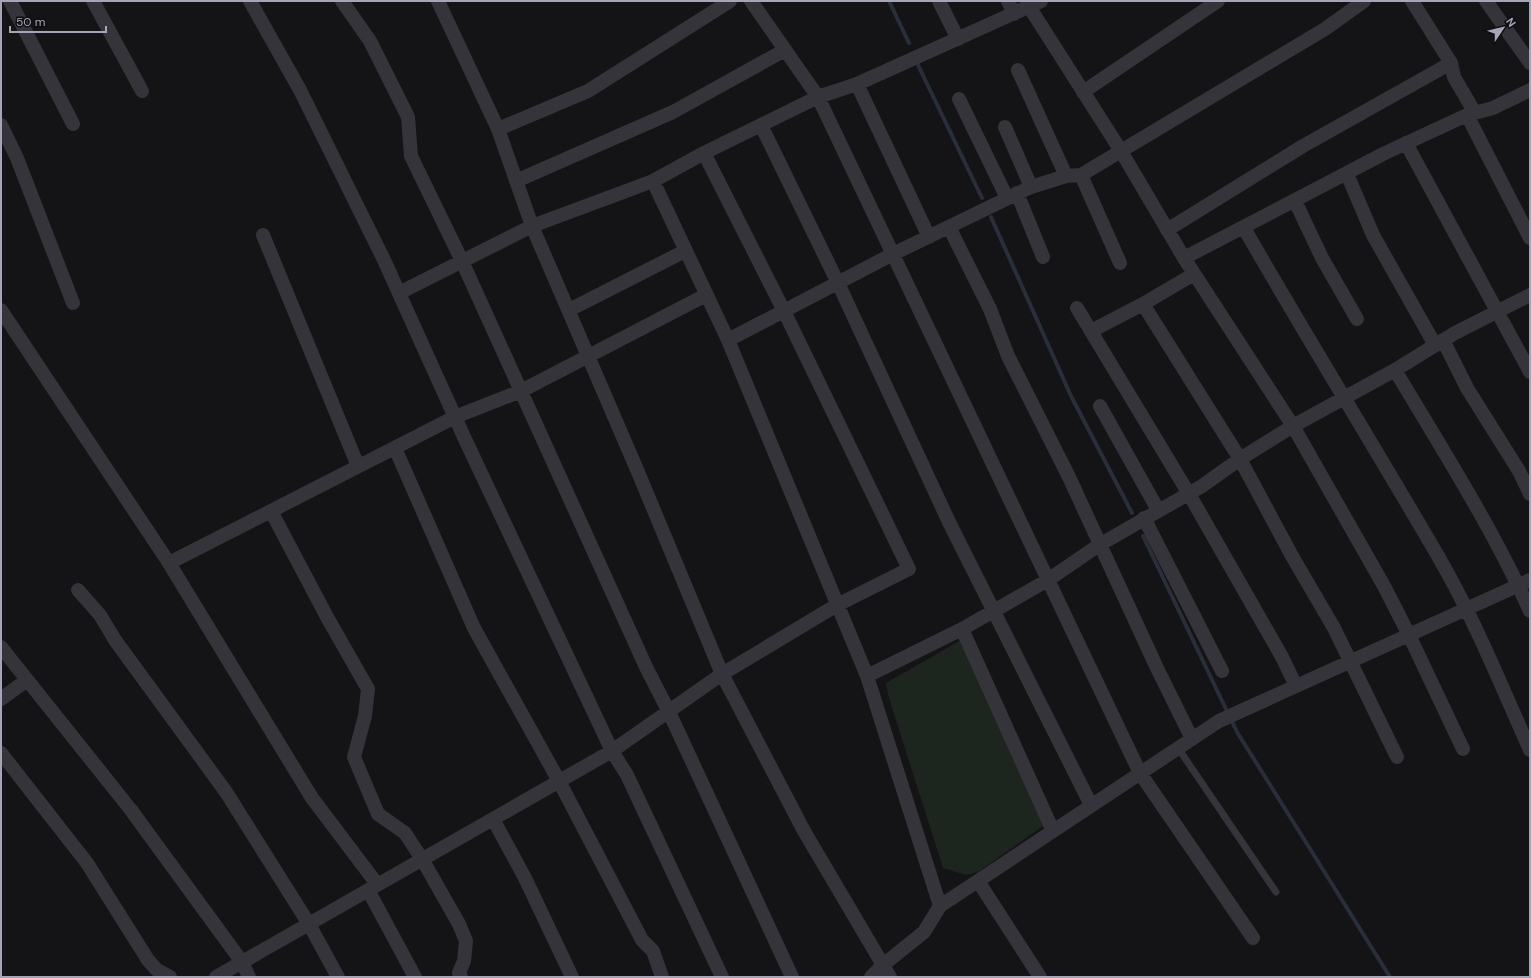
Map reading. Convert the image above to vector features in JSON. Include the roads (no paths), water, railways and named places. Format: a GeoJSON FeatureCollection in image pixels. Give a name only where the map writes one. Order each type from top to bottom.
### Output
{"type":"FeatureCollection","features":[{"type":"Feature","properties":{"kind":"street"},"geometry":{"type":"LineString","coordinates":[[10,1],[73,124]]}},
{"type":"Feature","properties":{"kind":"street"},"geometry":{"type":"LineString","coordinates":[[93,1],[142,91]]}},
{"type":"Feature","properties":{"kind":"street"},"geometry":{"type":"LineString","coordinates":[[250,1],[300,90],[399,293],[455,417],[612,751],[627,775],[722,977]]}},
{"type":"Feature","properties":{"kind":"street"},"geometry":{"type":"LineString","coordinates":[[342,1],[370,41],[408,117],[411,156],[462,261],[646,667],[669,712],[792,977]]}},
{"type":"Feature","properties":{"kind":"street"},"geometry":{"type":"LineString","coordinates":[[438,1],[498,129],[532,226],[569,310],[722,674],[804,831],[889,974]]}},
{"type":"Feature","properties":{"kind":"street"},"geometry":{"type":"LineString","coordinates":[[498,129],[588,90],[730,1]]}},
{"type":"Feature","properties":{"kind":"street"},"geometry":{"type":"LineString","coordinates":[[751,1],[818,97],[1140,774],[1253,938]]}},
{"type":"Feature","properties":{"kind":"street"},"geometry":{"type":"LineString","coordinates":[[939,1],[958,39]]}},
{"type":"Feature","properties":{"kind":"street"},"geometry":{"type":"LineString","coordinates":[[1008,1],[1014,14]]}},
{"type":"Feature","properties":{"kind":"street"},"geometry":{"type":"LineString","coordinates":[[1084,92],[1218,1]]}},
{"type":"Feature","properties":{"kind":"street"},"geometry":{"type":"LineString","coordinates":[[728,340],[893,254],[1031,186],[1066,176],[1082,174],[1325,29],[1364,1]]}},
{"type":"Feature","properties":{"kind":"street"},"geometry":{"type":"LineString","coordinates":[[1412,1],[1451,63],[1454,77],[1530,238]]}},
{"type":"Feature","properties":{"kind":"street"},"geometry":{"type":"LineString","coordinates":[[1486,1],[1530,63]]}},
{"type":"Feature","properties":{"kind":"street"},"geometry":{"type":"LineString","coordinates":[[399,293],[532,226],[653,181],[704,153],[818,97],[857,84],[1035,4],[1084,92],[1121,151],[1184,258],[1293,426],[1384,586],[1463,749]]}},
{"type":"Feature","properties":{"kind":"street"},"geometry":{"type":"LineString","coordinates":[[516,181],[673,112],[785,50]]}},
{"type":"Feature","properties":{"kind":"street"},"geometry":{"type":"LineString","coordinates":[[1167,230],[1303,146],[1451,63]]}},
{"type":"Feature","properties":{"kind":"street"},"geometry":{"type":"LineString","coordinates":[[1018,70],[1066,176]]}},
{"type":"Feature","properties":{"kind":"street"},"geometry":{"type":"LineString","coordinates":[[857,84],[929,237]]}},
{"type":"Feature","properties":{"kind":"street"},"geometry":{"type":"LineString","coordinates":[[1184,258],[1406,144],[1471,114],[1493,108],[1529,92]]}},
{"type":"Feature","properties":{"kind":"street"},"geometry":{"type":"LineString","coordinates":[[959,99],[1012,196],[1043,257]]}},
{"type":"Feature","properties":{"kind":"street"},"geometry":{"type":"LineString","coordinates":[[1,125],[17,158],[73,303]]}},
{"type":"Feature","properties":{"kind":"street"},"geometry":{"type":"LineString","coordinates":[[761,125],[838,283],[950,522],[1091,805]]}},
{"type":"Feature","properties":{"kind":"street"},"geometry":{"type":"LineString","coordinates":[[1004,127],[1031,186]]}},
{"type":"Feature","properties":{"kind":"street"},"geometry":{"type":"LineString","coordinates":[[1406,144],[1530,372]]}},
{"type":"Feature","properties":{"kind":"street"},"geometry":{"type":"LineString","coordinates":[[216,977],[612,751],[722,674],[837,605],[910,569],[784,310],[704,153]]}},
{"type":"Feature","properties":{"kind":"street"},"geometry":{"type":"LineString","coordinates":[[1082,174],[1120,263]]}},
{"type":"Feature","properties":{"kind":"street"},"geometry":{"type":"LineString","coordinates":[[1347,174],[1373,235],[1519,471],[1530,494]]}},
{"type":"Feature","properties":{"kind":"street"},"geometry":{"type":"LineString","coordinates":[[653,181],[728,340],[867,676],[940,906]]}},
{"type":"Feature","properties":{"kind":"street"},"geometry":{"type":"LineString","coordinates":[[1295,202],[1322,258],[1357,318]]}},
{"type":"Feature","properties":{"kind":"street"},"geometry":{"type":"LineString","coordinates":[[949,227],[990,309],[1008,356],[1068,477],[1156,666],[1192,739]]}},
{"type":"Feature","properties":{"kind":"street"},"geometry":{"type":"LineString","coordinates":[[1244,228],[1302,330],[1344,397],[1438,556],[1466,609],[1530,750]]}},
{"type":"Feature","properties":{"kind":"street"},"geometry":{"type":"LineString","coordinates":[[263,235],[358,466]]}},
{"type":"Feature","properties":{"kind":"street"},"geometry":{"type":"LineString","coordinates":[[569,310],[685,251]]}},
{"type":"Feature","properties":{"kind":"street"},"geometry":{"type":"LineString","coordinates":[[1091,331],[1143,304],[1194,274]]}},
{"type":"Feature","properties":{"kind":"street"},"geometry":{"type":"LineString","coordinates":[[169,563],[455,417],[521,391],[706,295]]}},
{"type":"Feature","properties":{"kind":"street"},"geometry":{"type":"LineString","coordinates":[[867,676],[962,629],[1048,580],[1099,545],[1158,510],[1189,494],[1240,459],[1293,426],[1395,370],[1439,342],[1530,295]]}},
{"type":"Feature","properties":{"kind":"street"},"geometry":{"type":"LineString","coordinates":[[1143,304],[1240,459],[1292,556],[1334,628],[1396,757]]}},
{"type":"Feature","properties":{"kind":"street"},"geometry":{"type":"LineString","coordinates":[[1077,308],[1189,494],[1282,657],[1296,686]]}},
{"type":"Feature","properties":{"kind":"street"},"geometry":{"type":"LineString","coordinates":[[1,310],[169,563],[312,798],[373,887],[415,977]]}},
{"type":"Feature","properties":{"kind":"street"},"geometry":{"type":"LineString","coordinates":[[1395,370],[1472,501],[1524,583],[1530,610]]}},
{"type":"Feature","properties":{"kind":"street"},"geometry":{"type":"LineString","coordinates":[[1100,406],[1158,510]]}},
{"type":"Feature","properties":{"kind":"street"},"geometry":{"type":"LineString","coordinates":[[395,448],[474,628],[559,781],[642,940],[653,951],[662,977]]}},
{"type":"Feature","properties":{"kind":"street"},"geometry":{"type":"LineString","coordinates":[[271,511],[327,617],[368,689],[364,716],[354,757],[378,814],[405,833],[422,859],[459,924],[466,941],[464,961],[459,973],[461,977]]}},
{"type":"Feature","properties":{"kind":"street"},"geometry":{"type":"LineString","coordinates":[[1144,518],[1222,671]]}},
{"type":"Feature","properties":{"kind":"street"},"geometry":{"type":"LineString","coordinates":[[871,977],[889,974],[924,932],[940,906],[1219,721],[1524,583]]}},
{"type":"Feature","properties":{"kind":"street"},"geometry":{"type":"LineString","coordinates":[[78,590],[100,615],[115,640],[226,792],[309,924],[338,977]]}},
{"type":"Feature","properties":{"kind":"street"},"geometry":{"type":"LineString","coordinates":[[962,629],[1053,831]]}},
{"type":"Feature","properties":{"kind":"street"},"geometry":{"type":"LineString","coordinates":[[1,646],[131,810],[242,962],[249,977]]}},
{"type":"Feature","properties":{"kind":"street"},"geometry":{"type":"LineString","coordinates":[[1,699],[27,680]]}},
{"type":"Feature","properties":{"kind":"street"},"geometry":{"type":"LineString","coordinates":[[1,753],[87,863],[148,960],[157,970],[170,977]]}},
{"type":"Feature","properties":{"kind":"street"},"geometry":{"type":"LineString","coordinates":[[493,819],[525,878],[572,977]]}},
{"type":"Feature","properties":{"kind":"street"},"geometry":{"type":"LineString","coordinates":[[978,881],[1040,977]]}},
{"type":"Feature","properties":{"kind":"lane"},"geometry":{"type":"LineString","coordinates":[[1178,748],[1276,892]]}},
{"type":"Feature","properties":{"kind":"waterway"},"geometry":{"type":"LineString","coordinates":[[889,1],[909,43]]}},
{"type":"Feature","properties":{"kind":"waterway"},"geometry":{"type":"LineString","coordinates":[[918,65],[982,198]]}},
{"type":"Feature","properties":{"kind":"waterway"},"geometry":{"type":"LineString","coordinates":[[991,217],[1071,396],[1132,513]]}},
{"type":"Feature","properties":{"kind":"waterway"},"geometry":{"type":"LineString","coordinates":[[1143,536],[1237,732],[1390,977]]}}]}
